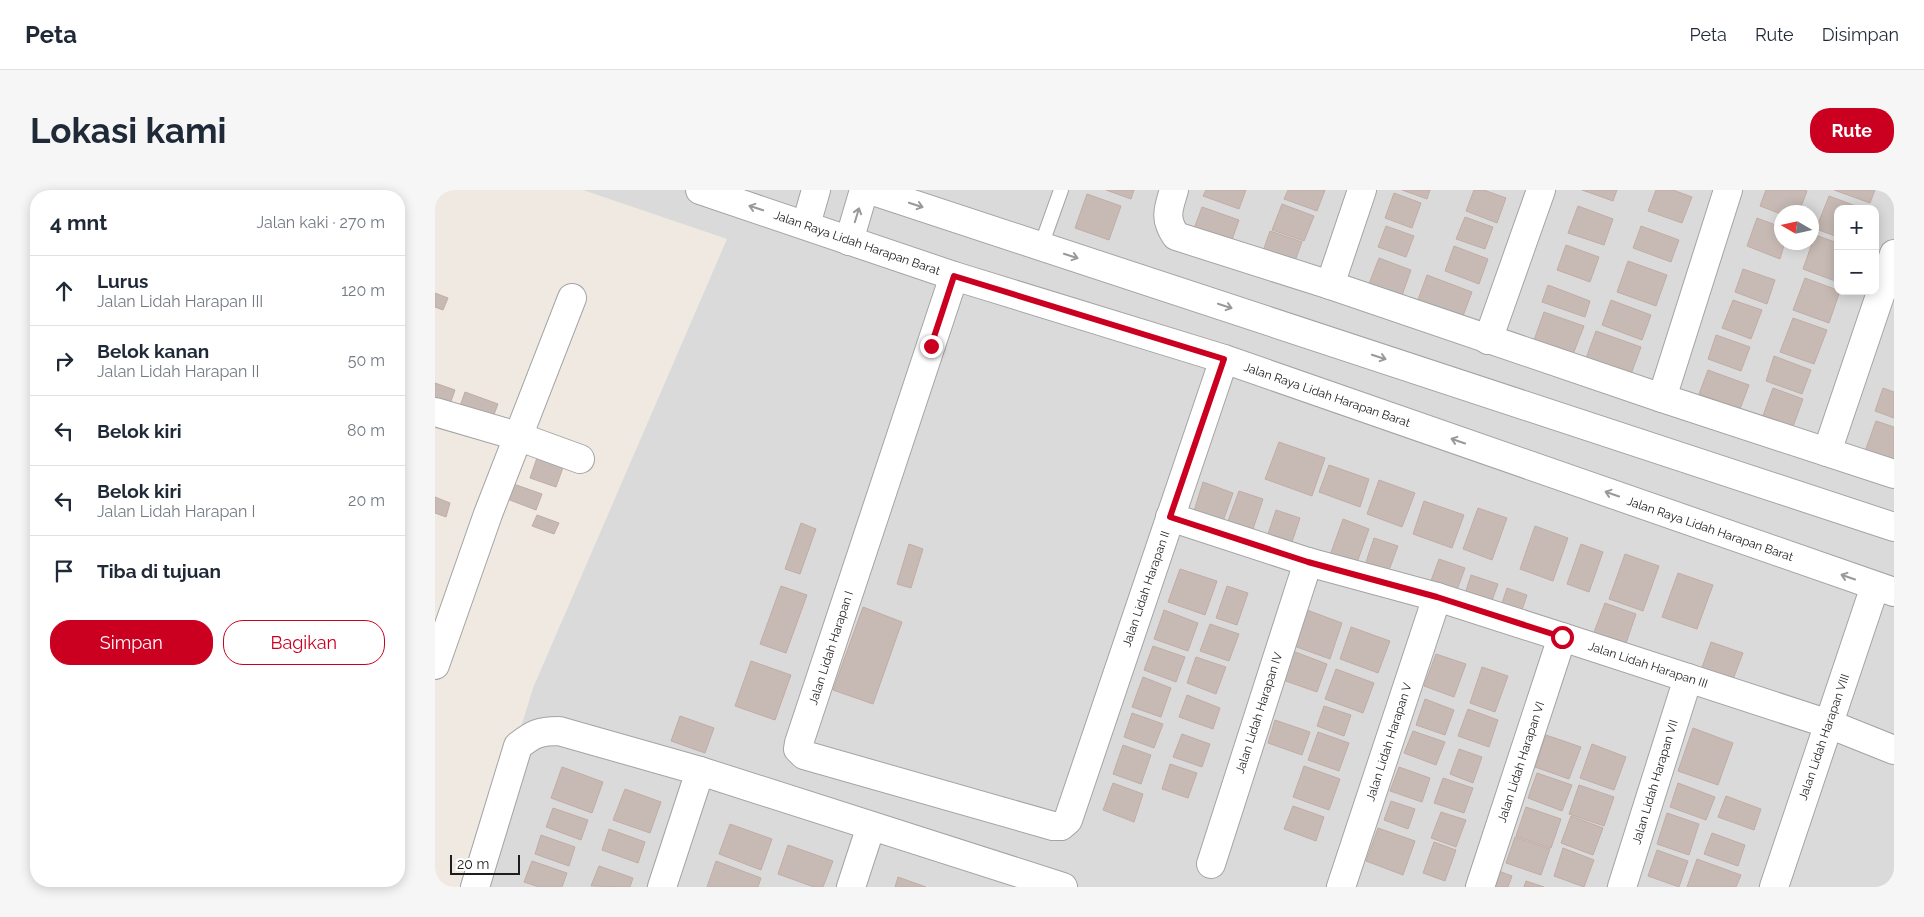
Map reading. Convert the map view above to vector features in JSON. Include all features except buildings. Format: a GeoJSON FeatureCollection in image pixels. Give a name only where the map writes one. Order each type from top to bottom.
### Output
{"type":"FeatureCollection","features":[{"type":"Feature","properties":{"kind":"street","name":"Jalan Raya Lidah Harapan Barat"},"geometry":{"type":"LineString","coordinates":[[700,190],[954,276],[1224,359],[1884,589]]}},
{"type":"Feature","properties":{"kind":"street"},"geometry":{"type":"LineString","coordinates":[[806,225],[816,190]]}},
{"type":"Feature","properties":{"kind":"street"},"geometry":{"type":"LineString","coordinates":[[849,241],[864,190]]}},
{"type":"Feature","properties":{"kind":"street"},"geometry":{"type":"LineString","coordinates":[[870,190],[1894,527]]}},
{"type":"Feature","properties":{"kind":"street"},"geometry":{"type":"LineString","coordinates":[[1174,190],[1168,208],[1169,225],[1176,236],[1330,285],[1488,340],[1894,474]]}},
{"type":"Feature","properties":{"kind":"street"},"geometry":{"type":"LineString","coordinates":[[1330,285],[1362,190]]}},
{"type":"Feature","properties":{"kind":"street"},"geometry":{"type":"LineString","coordinates":[[1488,340],[1541,190]]}},
{"type":"Feature","properties":{"kind":"street"},"geometry":{"type":"LineString","coordinates":[[1662,398],[1728,190]]}},
{"type":"Feature","properties":{"kind":"street"},"geometry":{"type":"LineString","coordinates":[[1827,452],[1894,254]]}},
{"type":"Feature","properties":{"kind":"street","name":"Jalan Lidah Harapan I"},"geometry":{"type":"LineString","coordinates":[[954,276],[798,749],[804,755],[1053,826],[1061,826],[1068,820]]}},
{"type":"Feature","properties":{"kind":"street"},"geometry":{"type":"LineString","coordinates":[[435,665],[517,436],[572,298]]}},
{"type":"Feature","properties":{"kind":"street","name":"Jalan Lidah Harapan II"},"geometry":{"type":"LineString","coordinates":[[1068,820],[1224,359]]}},
{"type":"Feature","properties":{"kind":"street"},"geometry":{"type":"LineString","coordinates":[[435,412],[517,436],[580,459]]}},
{"type":"Feature","properties":{"kind":"street","name":"Jalan Lidah Harapan III"},"geometry":{"type":"LineString","coordinates":[[1170,517],[1308,562],[1437,597],[1562,637],[1829,724],[1894,750]]}},
{"type":"Feature","properties":{"kind":"street","name":"Jalan Lidah Harapan IV"},"geometry":{"type":"LineString","coordinates":[[1211,864],[1308,562]]}},
{"type":"Feature","properties":{"kind":"street","name":"Jalan Lidah Harapan VIII"},"geometry":{"type":"LineString","coordinates":[[1774,887],[1829,724],[1884,589]]}},
{"type":"Feature","properties":{"kind":"street","name":"Jalan Lidah Harapan V"},"geometry":{"type":"LineString","coordinates":[[1341,887],[1437,597]]}},
{"type":"Feature","properties":{"kind":"street","name":"Jalan Lidah Harapan VI"},"geometry":{"type":"LineString","coordinates":[[1480,887],[1562,637]]}},
{"type":"Feature","properties":{"kind":"street","name":"Jalan Lidah Harapan VII"},"geometry":{"type":"LineString","coordinates":[[1623,887],[1688,678]]}},
{"type":"Feature","properties":{"kind":"street"},"geometry":{"type":"LineString","coordinates":[[475,887],[518,746],[533,734],[559,730],[700,771],[871,826],[1035,883],[1063,887]]}},
{"type":"Feature","properties":{"kind":"street"},"geometry":{"type":"LineString","coordinates":[[662,887],[700,771]]}},
{"type":"Feature","properties":{"kind":"street"},"geometry":{"type":"LineString","coordinates":[[851,887],[871,826]]}},
{"type":"Feature","properties":{"kind":"lane"},"geometry":{"type":"LineString","coordinates":[[1041,246],[1061,190]]}},
{"type":"Feature","properties":{"kind":"shaded area"},"geometry":{"type":"Polygon","coordinates":[[[583,190],[1894,190],[1894,887],[472,887],[533,688],[727,239],[583,190]]]}},
{"type":"Feature","properties":{"kind":"route"},"geometry":{"type":"LineString","coordinates":[[931,346],[954,276],[1224,359],[1170,517],[1308,562],[1437,597],[1562,637]]}}]}
